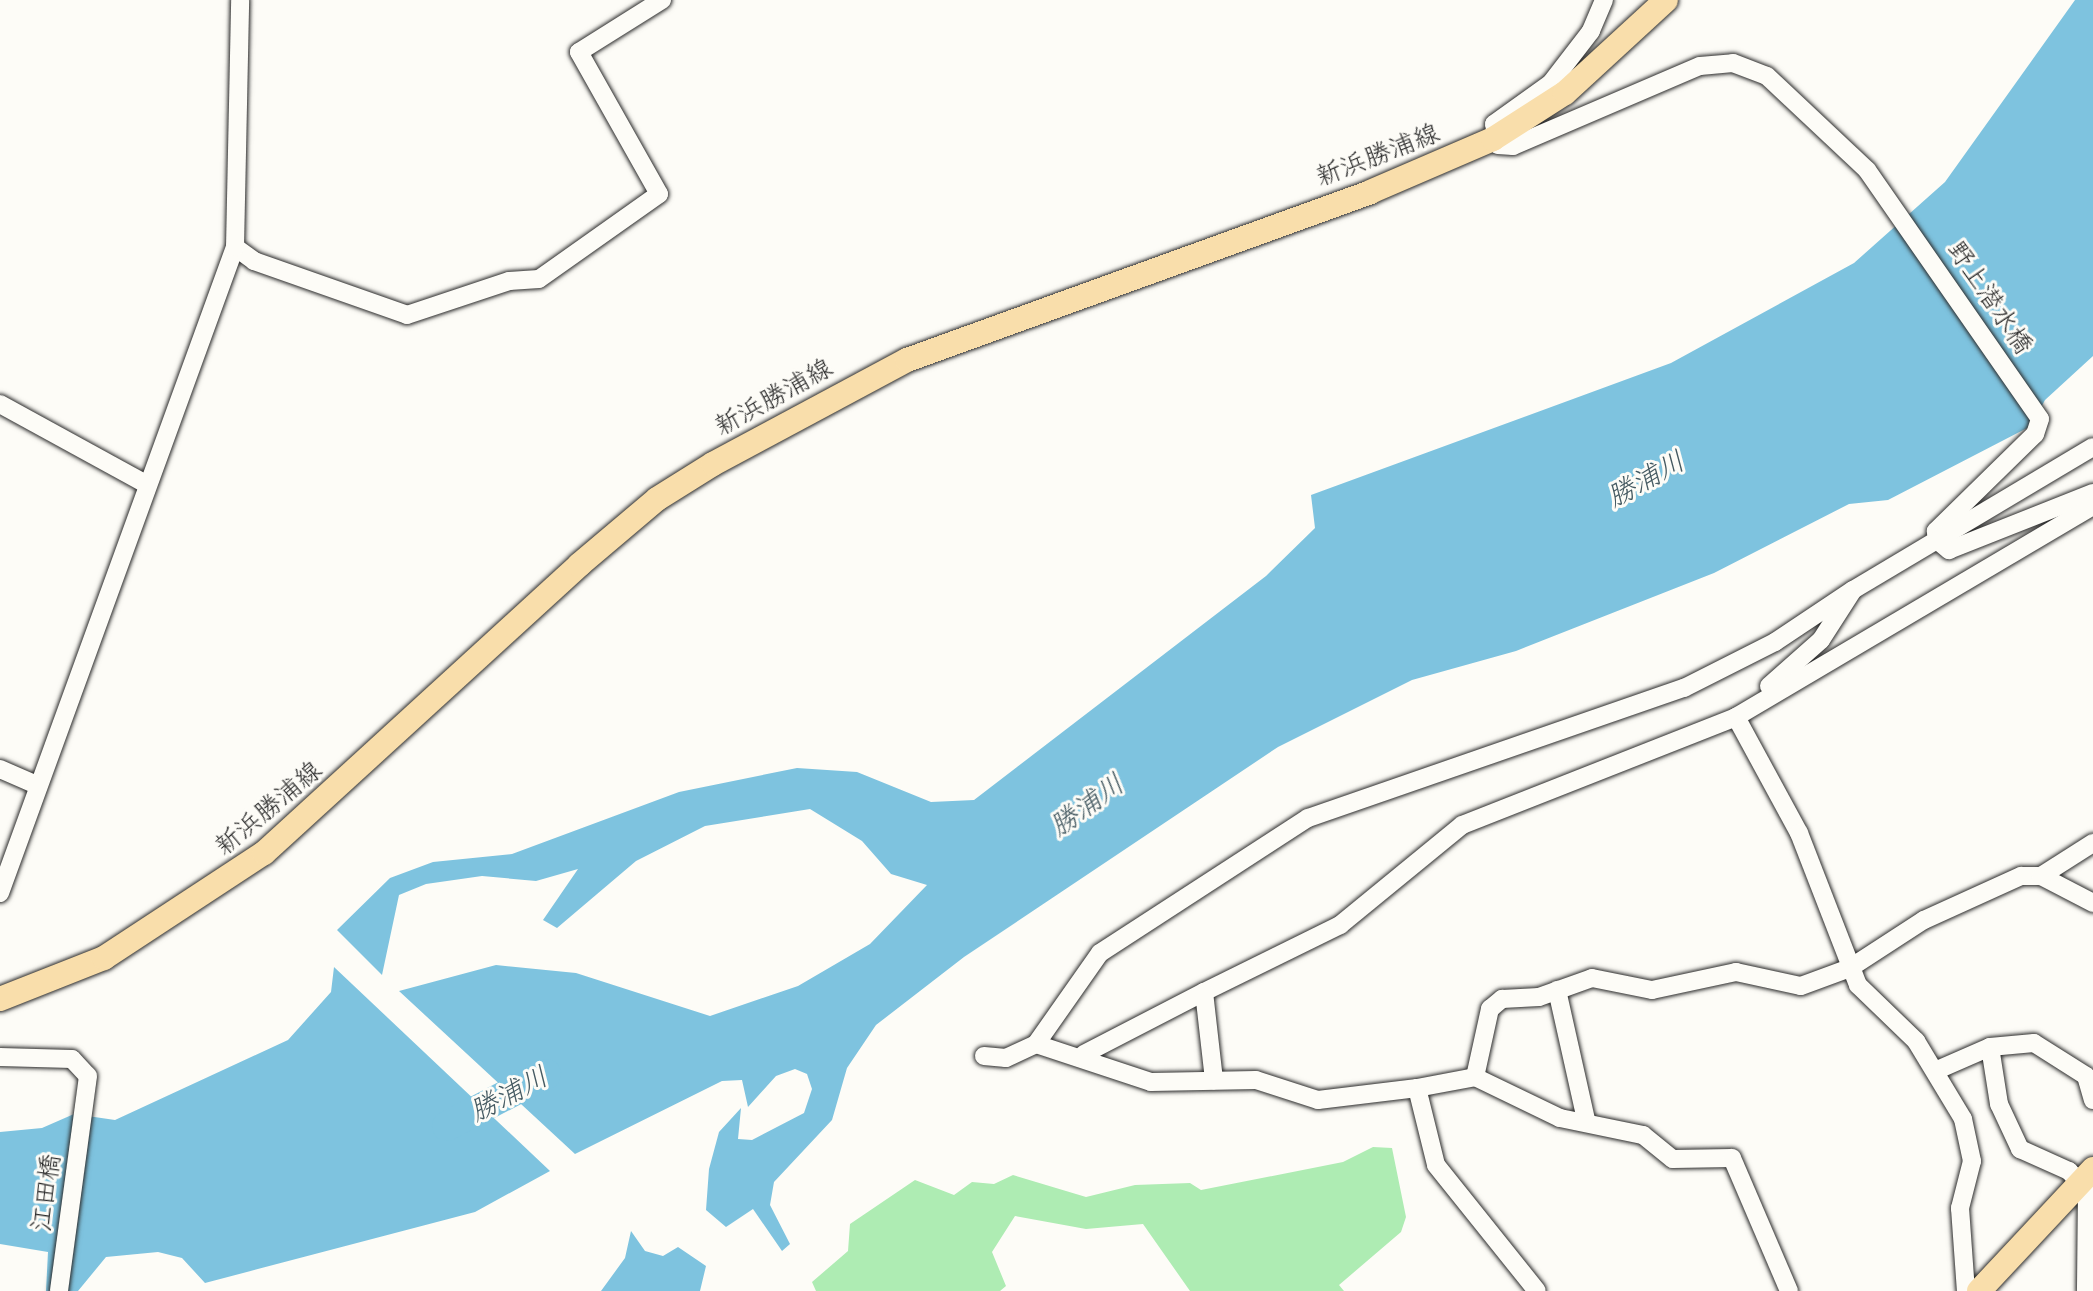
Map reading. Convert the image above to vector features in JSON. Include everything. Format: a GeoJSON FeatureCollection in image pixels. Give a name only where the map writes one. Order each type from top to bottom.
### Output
{"type":"FeatureCollection","features":[{"type":"Feature","properties":{"kind":"main road","name":"新浜勝浦線"},"geometry":{"type":"LineString","coordinates":[[0,999],[104,958],[264,853],[657,499],[768,432],[921,354],[1370,192],[1493,139],[1565,93],[1666,0]]}},
{"type":"Feature","properties":{"kind":"main road"},"geometry":{"type":"LineString","coordinates":[[1979,1291],[2087,1176]]}},
{"type":"Feature","properties":{"kind":"street"},"geometry":{"type":"LineString","coordinates":[[0,893],[146,484],[235,247],[240,0]]}},
{"type":"Feature","properties":{"kind":"street"},"geometry":{"type":"LineString","coordinates":[[235,247],[254,261],[407,315],[509,281],[539,279],[659,194],[579,52],[662,0]]}},
{"type":"Feature","properties":{"kind":"street"},"geometry":{"type":"LineString","coordinates":[[1493,139],[1494,124],[1551,83],[1591,31],[1604,0]]}},
{"type":"Feature","properties":{"kind":"street","name":"野上潜水橋"},"geometry":{"type":"LineString","coordinates":[[1493,139],[1513,146],[1674,74],[1733,63],[1767,76],[1830,131],[1894,207],[2040,419],[2035,434],[1936,531],[1937,540]]}},
{"type":"Feature","properties":{"kind":"street"},"geometry":{"type":"LineString","coordinates":[[0,404],[146,484]]}},
{"type":"Feature","properties":{"kind":"street"},"geometry":{"type":"LineString","coordinates":[[984,1056],[1006,1058],[1036,1044],[1100,953],[1256,847],[1334,806],[1684,688],[1775,642],[1853,590],[2093,447]]}},
{"type":"Feature","properties":{"kind":"street"},"geometry":{"type":"LineString","coordinates":[[1937,540],[1949,550],[2093,493]]}},
{"type":"Feature","properties":{"kind":"street"},"geometry":{"type":"LineString","coordinates":[[1084,1054],[1091,1044],[1340,925],[1462,825],[1741,714],[2093,506]]}},
{"type":"Feature","properties":{"kind":"street"},"geometry":{"type":"LineString","coordinates":[[1741,714],[1821,640],[1853,590]]}},
{"type":"Feature","properties":{"kind":"street"},"geometry":{"type":"LineString","coordinates":[[1741,714],[1799,833],[1850,968],[1935,1071],[1971,1143],[1960,1208],[1966,1291]]}},
{"type":"Feature","properties":{"kind":"street"},"geometry":{"type":"LineString","coordinates":[[0,769],[37,785]]}},
{"type":"Feature","properties":{"kind":"street"},"geometry":{"type":"LineString","coordinates":[[2041,876],[2093,843]]}},
{"type":"Feature","properties":{"kind":"street"},"geometry":{"type":"LineString","coordinates":[[1475,1077],[1495,1002],[1557,990],[1592,978],[1652,990],[1736,972],[1792,987],[1850,968],[1924,920],[2021,876],[2041,876],[2093,903]]}},
{"type":"Feature","properties":{"kind":"street"},"geometry":{"type":"LineString","coordinates":[[1557,990],[1586,1120]]}},
{"type":"Feature","properties":{"kind":"street"},"geometry":{"type":"LineString","coordinates":[[1204,992],[1214,1080]]}},
{"type":"Feature","properties":{"kind":"street"},"geometry":{"type":"LineString","coordinates":[[1935,1071],[1990,1047],[2034,1043],[2086,1076],[2093,1100]]}},
{"type":"Feature","properties":{"kind":"street"},"geometry":{"type":"LineString","coordinates":[[1036,1044],[1084,1054],[1151,1082],[1256,1080],[1318,1100],[1417,1088],[1475,1077],[1541,1110],[1643,1135],[1673,1159],[1732,1158],[1789,1291]]}},
{"type":"Feature","properties":{"kind":"street"},"geometry":{"type":"LineString","coordinates":[[1990,1047],[1999,1104],[2020,1149],[2087,1176],[2090,1203],[2086,1291]]}},
{"type":"Feature","properties":{"kind":"street","name":"江田橋"},"geometry":{"type":"LineString","coordinates":[[0,1057],[72,1059],[88,1076],[87,1103],[59,1291]]}},
{"type":"Feature","properties":{"kind":"street"},"geometry":{"type":"LineString","coordinates":[[1417,1088],[1436,1165],[1537,1291]]}},
{"type":"Feature","properties":{"kind":"green space"},"geometry":{"type":"Polygon","coordinates":[[[1373,1147],[1392,1148],[1406,1217],[1401,1232],[1339,1285],[1344,1291],[1190,1291],[1143,1224],[1086,1229],[1015,1216],[992,1252],[1006,1286],[1000,1291],[816,1291],[812,1282],[848,1251],[850,1224],[915,1180],[954,1195],[972,1182],[994,1184],[1013,1175],[1086,1197],[1135,1185],[1190,1183],[1201,1190],[1343,1162],[1373,1147]]]}},
{"type":"Feature","properties":{"kind":"water"},"geometry":{"type":"Polygon","coordinates":[[[2075,0],[2093,0],[2093,356],[2045,400],[2031,426],[1888,500],[1849,504],[1714,573],[1516,651],[1412,680],[1278,747],[964,957],[876,1025],[847,1068],[832,1120],[774,1182],[770,1205],[790,1244],[782,1251],[753,1209],[726,1227],[706,1210],[709,1169],[719,1132],[741,1108],[738,1139],[752,1140],[804,1113],[812,1089],[807,1074],[795,1069],[776,1076],[748,1107],[742,1080],[722,1081],[575,1154],[399,991],[496,965],[576,973],[710,1016],[798,986],[870,944],[927,885],[891,874],[862,841],[810,809],[705,826],[636,861],[557,928],[543,920],[578,869],[536,881],[482,876],[426,884],[399,895],[382,975],[337,930],[390,878],[433,862],[512,854],[679,792],[797,768],[857,772],[931,802],[974,800],[1266,576],[1315,528],[1311,495],[1671,363],[1854,263],[1945,182],[2075,0]]]}},
{"type":"Feature","properties":{"kind":"water"},"geometry":{"type":"Polygon","coordinates":[[[334,967],[550,1171],[475,1212],[205,1283],[182,1258],[158,1252],[106,1257],[78,1291],[46,1291],[48,1252],[0,1244],[0,1132],[42,1128],[74,1114],[115,1120],[288,1040],[331,992],[334,967]]]}},
{"type":"Feature","properties":{"kind":"water"},"geometry":{"type":"Polygon","coordinates":[[[631,1231],[645,1251],[663,1256],[678,1247],[706,1266],[700,1291],[601,1291],[625,1258],[631,1231]]]}},
{"type":"Feature","properties":{"kind":"waterway","name":"勝浦川"},"geometry":{"type":"LineString","coordinates":[[447,1126],[546,1074]]}}]}
